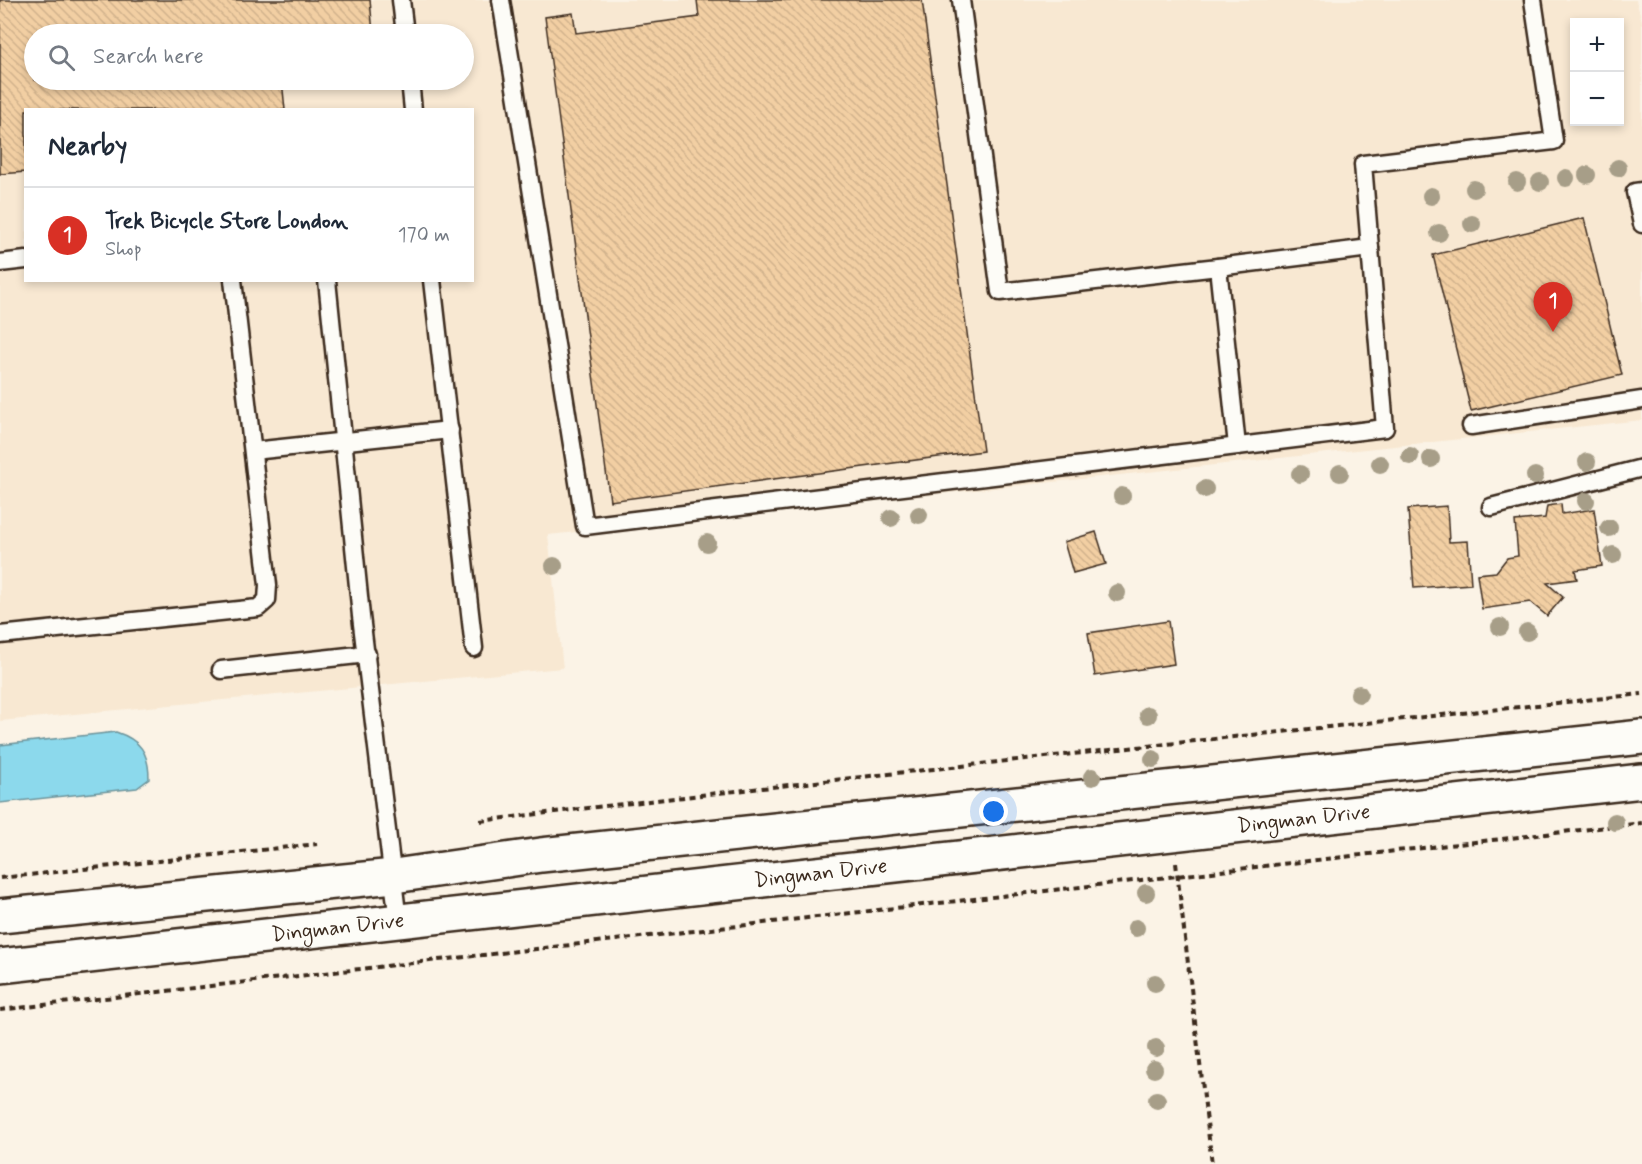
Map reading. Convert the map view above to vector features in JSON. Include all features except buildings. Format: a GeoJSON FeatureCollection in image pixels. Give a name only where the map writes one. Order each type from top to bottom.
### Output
{"type":"FeatureCollection","features":[{"type":"Feature","properties":{"kind":"main road"},"geometry":{"type":"LineString","coordinates":[[0,916],[394,876],[541,855],[1642,737]]}},
{"type":"Feature","properties":{"kind":"main road","name":"Dingman Drive"},"geometry":{"type":"LineString","coordinates":[[0,966],[1642,781]]}},
{"type":"Feature","properties":{"kind":"lane"},"geometry":{"type":"LineString","coordinates":[[401,0],[404,24]]}},
{"type":"Feature","properties":{"kind":"lane"},"geometry":{"type":"LineString","coordinates":[[501,0],[585,526],[1384,428],[1363,164],[1554,141],[1533,0]]}},
{"type":"Feature","properties":{"kind":"lane"},"geometry":{"type":"LineString","coordinates":[[967,0],[961,0],[1000,292],[1370,248]]}},
{"type":"Feature","properties":{"kind":"lane"},"geometry":{"type":"LineString","coordinates":[[411,90],[413,108]]}},
{"type":"Feature","properties":{"kind":"lane"},"geometry":{"type":"LineString","coordinates":[[1642,191],[1635,192],[1642,224]]}},
{"type":"Feature","properties":{"kind":"lane"},"geometry":{"type":"LineString","coordinates":[[0,263],[24,260]]}},
{"type":"Feature","properties":{"kind":"lane"},"geometry":{"type":"LineString","coordinates":[[1218,267],[1238,446]]}},
{"type":"Feature","properties":{"kind":"lane"},"geometry":{"type":"LineString","coordinates":[[0,635],[258,608],[267,600],[268,585],[233,282]]}},
{"type":"Feature","properties":{"kind":"lane"},"geometry":{"type":"LineString","coordinates":[[327,282],[381,792],[394,876],[398,921]]}},
{"type":"Feature","properties":{"kind":"lane"},"geometry":{"type":"LineString","coordinates":[[432,282],[474,648]]}},
{"type":"Feature","properties":{"kind":"lane"},"geometry":{"type":"LineString","coordinates":[[1471,426],[1642,400]]}},
{"type":"Feature","properties":{"kind":"lane"},"geometry":{"type":"LineString","coordinates":[[253,451],[450,430]]}},
{"type":"Feature","properties":{"kind":"lane"},"geometry":{"type":"LineString","coordinates":[[1491,507],[1642,468]]}},
{"type":"Feature","properties":{"kind":"lane"},"geometry":{"type":"LineString","coordinates":[[221,670],[367,654]]}},
{"type":"Feature","properties":{"kind":"path"},"geometry":{"type":"LineString","coordinates":[[480,821],[807,781],[932,771],[1642,694]]}},
{"type":"Feature","properties":{"kind":"path"},"geometry":{"type":"LineString","coordinates":[[0,1010],[1642,823]]}},
{"type":"Feature","properties":{"kind":"path"},"geometry":{"type":"LineString","coordinates":[[1173,835],[1212,1164]]}},
{"type":"Feature","properties":{"kind":"path"},"geometry":{"type":"LineString","coordinates":[[0,878],[317,844]]}},
{"type":"Feature","properties":{"kind":"shaded area"},"geometry":{"type":"Polygon","coordinates":[[[0,0],[1636,0],[1642,21],[1642,420],[548,535],[563,668],[0,721],[0,0]]]}},
{"type":"Feature","properties":{"kind":"water"},"geometry":{"type":"Polygon","coordinates":[[[116,732],[137,743],[145,754],[149,779],[137,788],[0,803],[0,745],[116,732]]]}},
{"type":"Feature","properties":{"kind":"place","name":"Trek Bicycle Store London"},"geometry":{"type":"Point","coordinates":[1553,332]}}]}
